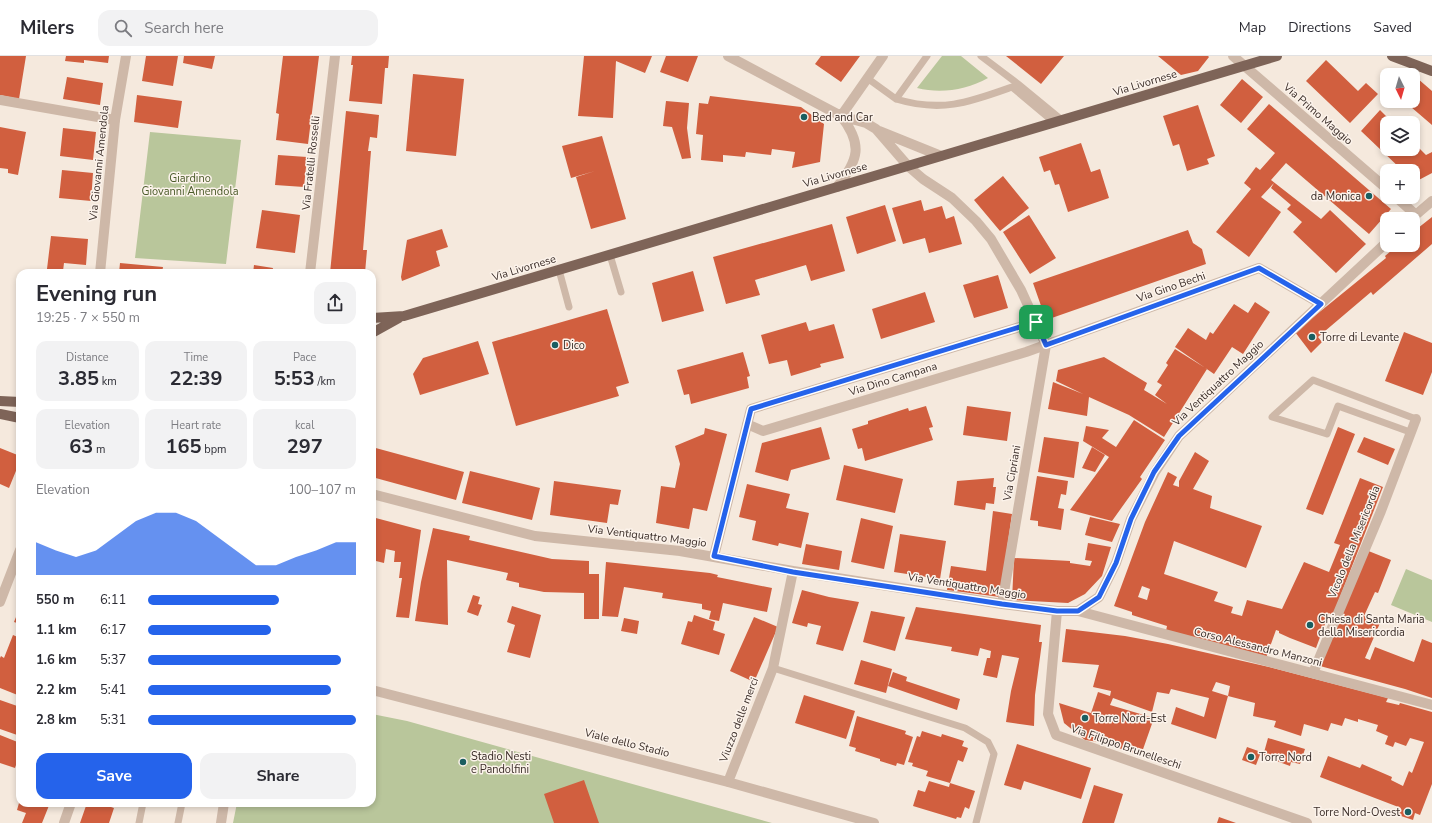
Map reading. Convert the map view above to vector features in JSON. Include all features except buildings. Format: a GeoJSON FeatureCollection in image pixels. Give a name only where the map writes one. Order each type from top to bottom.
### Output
{"type":"FeatureCollection","features":[{"type":"Feature","properties":{"kind":"main road","name":"Via Livornese"},"geometry":{"type":"LineString","coordinates":[[376,331],[399,318],[1277,56]]}},
{"type":"Feature","properties":{"kind":"main road"},"geometry":{"type":"LineString","coordinates":[[1392,56],[1432,71]]}},
{"type":"Feature","properties":{"kind":"main road","name":"Via Livornese"},"geometry":{"type":"LineString","coordinates":[[376,318],[399,318]]}},
{"type":"Feature","properties":{"kind":"main road"},"geometry":{"type":"LineString","coordinates":[[0,401],[16,402]]}},
{"type":"Feature","properties":{"kind":"main road"},"geometry":{"type":"LineString","coordinates":[[0,414],[16,417]]}},
{"type":"Feature","properties":{"kind":"street","name":"Via Giovanni Amendola"},"geometry":{"type":"LineString","coordinates":[[100,269],[115,120],[126,56]]}},
{"type":"Feature","properties":{"kind":"street","name":"Via Fratelli Rosselli"},"geometry":{"type":"LineString","coordinates":[[310,269],[335,56]]}},
{"type":"Feature","properties":{"kind":"street"},"geometry":{"type":"LineString","coordinates":[[728,56],[841,116],[866,123],[876,129],[940,156]]}},
{"type":"Feature","properties":{"kind":"street"},"geometry":{"type":"LineString","coordinates":[[841,116],[883,56]]}},
{"type":"Feature","properties":{"kind":"street","name":"Via Primo Maggio"},"geometry":{"type":"LineString","coordinates":[[1233,56],[1380,183]]}},
{"type":"Feature","properties":{"kind":"street"},"geometry":{"type":"LineString","coordinates":[[0,100],[115,120]]}},
{"type":"Feature","properties":{"kind":"street"},"geometry":{"type":"LineString","coordinates":[[837,187],[850,172],[856,157],[856,144],[849,128],[841,116]]}},
{"type":"Feature","properties":{"kind":"street"},"geometry":{"type":"LineString","coordinates":[[876,129],[908,166],[930,184],[952,198],[976,220],[991,239],[1005,262],[1036,322],[1046,345]]}},
{"type":"Feature","properties":{"kind":"street"},"geometry":{"type":"LineString","coordinates":[[1420,212],[1432,201]]}},
{"type":"Feature","properties":{"kind":"street"},"geometry":{"type":"LineString","coordinates":[[1402,204],[1410,212]]}},
{"type":"Feature","properties":{"kind":"street","name":"Via Ventiquattro Maggio"},"geometry":{"type":"LineString","coordinates":[[376,495],[535,536],[680,551],[714,556],[793,572],[1002,604],[1057,611],[1078,611],[1099,597],[1116,563],[1131,519],[1154,472],[1179,436],[1380,249]]}},
{"type":"Feature","properties":{"kind":"street","name":"Via Gino Bechi"},"geometry":{"type":"LineString","coordinates":[[1046,345],[1259,268],[1321,304]]}},
{"type":"Feature","properties":{"kind":"street","name":"Via Dino Campana"},"geometry":{"type":"LineString","coordinates":[[714,556],[751,409],[1036,322]]}},
{"type":"Feature","properties":{"kind":"street","name":"Via Dino Campana"},"geometry":{"type":"LineString","coordinates":[[747,424],[763,431],[1046,345]]}},
{"type":"Feature","properties":{"kind":"street","name":"Via Cipriani"},"geometry":{"type":"LineString","coordinates":[[1002,604],[1046,345]]}},
{"type":"Feature","properties":{"kind":"street","name":"Vicolo della Misericordia"},"geometry":{"type":"LineString","coordinates":[[1313,673],[1381,511],[1416,419]]}},
{"type":"Feature","properties":{"kind":"street"},"geometry":{"type":"LineString","coordinates":[[0,602],[16,560]]}},
{"type":"Feature","properties":{"kind":"street","name":"Viuzzo delle merci"},"geometry":{"type":"LineString","coordinates":[[728,782],[773,668],[793,572]]}},
{"type":"Feature","properties":{"kind":"street","name":"Via Filippo Brunelleschi"},"geometry":{"type":"LineString","coordinates":[[1057,611],[1048,714],[1056,735],[1307,823]]}},
{"type":"Feature","properties":{"kind":"street","name":"Corso Alessandro Manzoni"},"geometry":{"type":"LineString","coordinates":[[1078,611],[1110,621],[1432,705]]}},
{"type":"Feature","properties":{"kind":"street","name":"Viale dello Stadio"},"geometry":{"type":"LineString","coordinates":[[376,691],[728,782],[874,823]]}},
{"type":"Feature","properties":{"kind":"street"},"geometry":{"type":"LineString","coordinates":[[64,823],[70,807]]}},
{"type":"Feature","properties":{"kind":"street"},"geometry":{"type":"LineString","coordinates":[[221,823],[223,807]]}},
{"type":"Feature","properties":{"kind":"lane"},"geometry":{"type":"LineString","coordinates":[[896,99],[927,56]]}},
{"type":"Feature","properties":{"kind":"lane"},"geometry":{"type":"LineString","coordinates":[[981,56],[1018,84],[1059,122]]}},
{"type":"Feature","properties":{"kind":"lane"},"geometry":{"type":"LineString","coordinates":[[867,78],[896,99],[914,105],[958,104],[982,99],[1012,87],[1059,122]]}},
{"type":"Feature","properties":{"kind":"lane"},"geometry":{"type":"LineString","coordinates":[[610,255],[621,292]]}},
{"type":"Feature","properties":{"kind":"lane"},"geometry":{"type":"LineString","coordinates":[[559,270],[570,307]]}},
{"type":"Feature","properties":{"kind":"lane"},"geometry":{"type":"LineString","coordinates":[[1410,432],[1338,406],[1327,434],[1272,417],[1313,380],[1416,419]]}},
{"type":"Feature","properties":{"kind":"lane"},"geometry":{"type":"LineString","coordinates":[[773,668],[965,728],[988,742],[994,754],[976,823]]}},
{"type":"Feature","properties":{"kind":"lane"},"geometry":{"type":"LineString","coordinates":[[139,823],[142,807]]}},
{"type":"Feature","properties":{"kind":"lane"},"geometry":{"type":"LineString","coordinates":[[178,823],[181,807]]}},
{"type":"Feature","properties":{"kind":"green space"},"geometry":{"type":"Polygon","coordinates":[[[942,56],[961,56],[988,78],[953,90],[935,91],[917,88],[942,56]]]}},
{"type":"Feature","properties":{"kind":"green space","name":"Giardino Giovanni Amendola"},"geometry":{"type":"Polygon","coordinates":[[[150,132],[241,140],[226,264],[135,258],[150,132]]]}},
{"type":"Feature","properties":{"kind":"green space"},"geometry":{"type":"Polygon","coordinates":[[[1406,569],[1432,580],[1432,622],[1391,605],[1406,569]]]}},
{"type":"Feature","properties":{"kind":"green space","name":"Stadio Nesti e Pandolfini"},"geometry":{"type":"Polygon","coordinates":[[[376,715],[407,721],[772,823],[233,823],[236,807],[376,807],[376,715]]]}},
{"type":"Feature","properties":{"kind":"place","name":"Bed and Car"},"geometry":{"type":"Point","coordinates":[804,117]}},
{"type":"Feature","properties":{"kind":"place","name":"da Monica"},"geometry":{"type":"Point","coordinates":[1369,196]}},
{"type":"Feature","properties":{"kind":"place","name":"Torre di Levante"},"geometry":{"type":"Point","coordinates":[1312,337]}},
{"type":"Feature","properties":{"kind":"place","name":"Dico"},"geometry":{"type":"Point","coordinates":[555,345]}},
{"type":"Feature","properties":{"kind":"place","name":"Chiesa di Santa Maria della Misericordia"},"geometry":{"type":"Point","coordinates":[1310,625]}},
{"type":"Feature","properties":{"kind":"place","name":"Torre Nord-Est"},"geometry":{"type":"Point","coordinates":[1085,718]}},
{"type":"Feature","properties":{"kind":"place","name":"Torre Nord"},"geometry":{"type":"Point","coordinates":[1251,757]}},
{"type":"Feature","properties":{"kind":"place","name":"Stadio Nesti e Pandolfini"},"geometry":{"type":"Point","coordinates":[463,762]}},
{"type":"Feature","properties":{"kind":"place","name":"Torre Nord-Ovest"},"geometry":{"type":"Point","coordinates":[1408,812]}},
{"type":"Feature","properties":{"kind":"route"},"geometry":{"type":"LineString","coordinates":[[1259,268],[1321,304],[1179,436],[1154,472],[1131,519],[1116,563],[1099,597],[1078,611],[1057,611],[1002,604],[793,572],[714,556],[751,409],[1036,322],[1046,345],[1259,268]]}}]}
